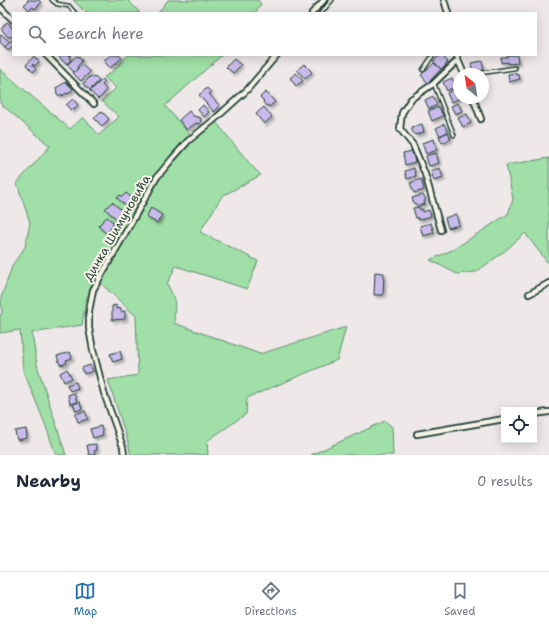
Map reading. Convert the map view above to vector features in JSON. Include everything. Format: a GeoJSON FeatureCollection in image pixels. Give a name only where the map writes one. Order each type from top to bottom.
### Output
{"type":"FeatureCollection","features":[{"type":"Feature","properties":{"kind":"street"},"geometry":{"type":"LineString","coordinates":[[313,12],[324,0]]}},
{"type":"Feature","properties":{"kind":"street"},"geometry":{"type":"LineString","coordinates":[[444,0],[448,12]]}},
{"type":"Feature","properties":{"kind":"street"},"geometry":{"type":"LineString","coordinates":[[0,7],[12,19]]}},
{"type":"Feature","properties":{"kind":"street"},"geometry":{"type":"LineString","coordinates":[[47,56],[94,104]]}},
{"type":"Feature","properties":{"kind":"street","name":"Динка Шимуновића"},"geometry":{"type":"LineString","coordinates":[[124,455],[123,447],[104,393],[93,350],[89,310],[94,290],[161,172],[188,141],[220,115],[247,90],[277,56]]}},
{"type":"Feature","properties":{"kind":"street"},"geometry":{"type":"LineString","coordinates":[[441,230],[425,174],[413,145],[400,129],[402,113],[411,99],[433,84],[458,58],[462,68]]}},
{"type":"Feature","properties":{"kind":"street"},"geometry":{"type":"LineString","coordinates":[[475,104],[481,119]]}},
{"type":"Feature","properties":{"kind":"street"},"geometry":{"type":"LineString","coordinates":[[530,294],[549,283]]}},
{"type":"Feature","properties":{"kind":"street"},"geometry":{"type":"LineString","coordinates":[[537,414],[549,412]]}},
{"type":"Feature","properties":{"kind":"street"},"geometry":{"type":"LineString","coordinates":[[417,434],[501,420]]}},
{"type":"Feature","properties":{"kind":"lane"},"geometry":{"type":"LineString","coordinates":[[52,0],[57,4],[69,6],[74,12]]}},
{"type":"Feature","properties":{"kind":"lane"},"geometry":{"type":"LineString","coordinates":[[322,12],[332,0]]}},
{"type":"Feature","properties":{"kind":"lane"},"geometry":{"type":"LineString","coordinates":[[423,70],[432,56]]}},
{"type":"Feature","properties":{"kind":"lane"},"geometry":{"type":"LineString","coordinates":[[489,72],[515,68]]}},
{"type":"Feature","properties":{"kind":"lane"},"geometry":{"type":"LineString","coordinates":[[433,84],[454,135]]}},
{"type":"Feature","properties":{"kind":"green space"},"geometry":{"type":"Polygon","coordinates":[[[73,0],[128,0],[139,12],[85,12],[73,0]]]}},
{"type":"Feature","properties":{"kind":"green space"},"geometry":{"type":"Polygon","coordinates":[[[168,0],[258,0],[261,4],[256,12],[159,12],[168,0]]]}},
{"type":"Feature","properties":{"kind":"green space"},"geometry":{"type":"Polygon","coordinates":[[[127,56],[221,56],[165,106],[194,139],[216,122],[250,164],[261,175],[222,196],[200,232],[258,261],[247,289],[176,266],[167,284],[175,299],[174,323],[260,354],[346,327],[337,360],[247,398],[246,414],[207,441],[208,455],[131,455],[108,380],[138,375],[136,316],[96,279],[86,300],[82,325],[32,333],[37,365],[66,455],[56,455],[23,370],[20,330],[0,333],[0,315],[2,314],[1,298],[13,264],[25,247],[30,223],[17,183],[50,146],[0,103],[0,69],[70,129],[83,117],[99,135],[119,117],[102,101],[116,88],[104,77],[112,72],[127,56]]]}},
{"type":"Feature","properties":{"kind":"green space"},"geometry":{"type":"Polygon","coordinates":[[[549,158],[549,261],[547,262],[525,233],[506,250],[476,272],[457,274],[430,260],[454,249],[508,214],[513,199],[506,165],[549,158]]]}},
{"type":"Feature","properties":{"kind":"green space"},"geometry":{"type":"Polygon","coordinates":[[[385,421],[392,427],[393,455],[311,455],[385,421]]]}},
{"type":"Feature","properties":{"kind":"building"},"geometry":{"type":"Polygon","coordinates":[[[27,0],[39,0],[41,3],[35,9],[33,7],[29,10],[24,5],[28,1],[27,0]]]}},
{"type":"Feature","properties":{"kind":"building"},"geometry":{"type":"Polygon","coordinates":[[[7,22],[11,25],[12,36],[8,37],[2,28],[7,22]]]}},
{"type":"Feature","properties":{"kind":"building"},"geometry":{"type":"Polygon","coordinates":[[[1,34],[10,42],[5,47],[0,42],[1,34]]]}},
{"type":"Feature","properties":{"kind":"building"},"geometry":{"type":"Polygon","coordinates":[[[12,40],[12,47],[8,50],[5,47],[12,40]]]}},
{"type":"Feature","properties":{"kind":"building"},"geometry":{"type":"Polygon","coordinates":[[[34,56],[39,62],[35,66],[33,64],[32,65],[36,69],[33,72],[26,65],[34,56]]]}},
{"type":"Feature","properties":{"kind":"building"},"geometry":{"type":"Polygon","coordinates":[[[70,56],[69,58],[71,60],[67,64],[59,57],[70,56]]]}},
{"type":"Feature","properties":{"kind":"building"},"geometry":{"type":"Polygon","coordinates":[[[76,56],[78,56],[82,61],[74,72],[67,65],[76,56]]]}},
{"type":"Feature","properties":{"kind":"building"},"geometry":{"type":"Polygon","coordinates":[[[109,56],[120,56],[122,58],[110,68],[104,61],[109,56]]]}},
{"type":"Feature","properties":{"kind":"building"},"geometry":{"type":"Polygon","coordinates":[[[442,56],[448,62],[445,65],[446,66],[441,69],[433,61],[442,56]]]}},
{"type":"Feature","properties":{"kind":"building"},"geometry":{"type":"Polygon","coordinates":[[[517,56],[518,63],[501,63],[501,57],[517,56]]]}},
{"type":"Feature","properties":{"kind":"building"},"geometry":{"type":"Polygon","coordinates":[[[234,59],[241,65],[233,73],[226,67],[234,59]]]}},
{"type":"Feature","properties":{"kind":"building"},"geometry":{"type":"Polygon","coordinates":[[[482,61],[483,68],[472,68],[471,63],[482,61]]]}},
{"type":"Feature","properties":{"kind":"building"},"geometry":{"type":"Polygon","coordinates":[[[434,63],[441,69],[428,83],[421,75],[434,63]]]}},
{"type":"Feature","properties":{"kind":"building"},"geometry":{"type":"Polygon","coordinates":[[[304,64],[312,72],[305,79],[297,70],[304,64]]]}},
{"type":"Feature","properties":{"kind":"building"},"geometry":{"type":"Polygon","coordinates":[[[82,65],[90,72],[81,81],[73,73],[82,65]]]}},
{"type":"Feature","properties":{"kind":"building"},"geometry":{"type":"Polygon","coordinates":[[[296,73],[303,81],[296,86],[290,78],[296,73]]]}},
{"type":"Feature","properties":{"kind":"building"},"geometry":{"type":"Polygon","coordinates":[[[516,73],[516,75],[519,75],[520,79],[509,82],[508,74],[516,73]]]}},
{"type":"Feature","properties":{"kind":"building"},"geometry":{"type":"Polygon","coordinates":[[[91,76],[94,78],[95,77],[99,81],[90,90],[83,84],[91,76]]]}},
{"type":"Feature","properties":{"kind":"building"},"geometry":{"type":"Polygon","coordinates":[[[452,78],[453,88],[447,91],[443,82],[452,78]]]}},
{"type":"Feature","properties":{"kind":"building"},"geometry":{"type":"Polygon","coordinates":[[[103,79],[105,82],[102,85],[106,89],[103,95],[98,99],[90,91],[103,79]]]}},
{"type":"Feature","properties":{"kind":"building"},"geometry":{"type":"Polygon","coordinates":[[[66,82],[73,89],[68,94],[66,93],[63,96],[62,94],[59,96],[56,88],[66,82]]]}},
{"type":"Feature","properties":{"kind":"building"},"geometry":{"type":"Polygon","coordinates":[[[207,88],[211,93],[209,94],[220,106],[214,112],[199,95],[207,88]]]}},
{"type":"Feature","properties":{"kind":"building"},"geometry":{"type":"Polygon","coordinates":[[[453,90],[453,101],[451,102],[447,93],[453,90]]]}},
{"type":"Feature","properties":{"kind":"building"},"geometry":{"type":"Polygon","coordinates":[[[266,92],[275,102],[269,107],[268,105],[266,106],[260,97],[266,92]]]}},
{"type":"Feature","properties":{"kind":"building"},"geometry":{"type":"Polygon","coordinates":[[[433,96],[437,105],[429,109],[425,100],[433,96]]]}},
{"type":"Feature","properties":{"kind":"building"},"geometry":{"type":"Polygon","coordinates":[[[73,99],[78,105],[72,111],[66,105],[73,99]]]}},
{"type":"Feature","properties":{"kind":"building"},"geometry":{"type":"Polygon","coordinates":[[[458,104],[462,111],[455,114],[451,106],[458,104]]]}},
{"type":"Feature","properties":{"kind":"building"},"geometry":{"type":"Polygon","coordinates":[[[203,105],[209,112],[204,117],[198,110],[203,105]]]}},
{"type":"Feature","properties":{"kind":"building"},"geometry":{"type":"Polygon","coordinates":[[[264,107],[272,117],[264,124],[256,114],[264,107]]]}},
{"type":"Feature","properties":{"kind":"building"},"geometry":{"type":"Polygon","coordinates":[[[439,107],[443,116],[432,121],[428,111],[439,107]]]}},
{"type":"Feature","properties":{"kind":"building"},"geometry":{"type":"Polygon","coordinates":[[[101,111],[109,119],[102,126],[94,118],[101,111]]]}},
{"type":"Feature","properties":{"kind":"building"},"geometry":{"type":"Polygon","coordinates":[[[189,111],[193,116],[201,118],[200,124],[196,123],[187,130],[179,120],[189,111]]]}},
{"type":"Feature","properties":{"kind":"building"},"geometry":{"type":"Polygon","coordinates":[[[467,114],[471,123],[463,127],[458,118],[467,114]]]}},
{"type":"Feature","properties":{"kind":"building"},"geometry":{"type":"Polygon","coordinates":[[[422,124],[424,132],[415,135],[412,131],[412,127],[422,124]]]}},
{"type":"Feature","properties":{"kind":"building"},"geometry":{"type":"Polygon","coordinates":[[[444,124],[448,132],[440,136],[436,128],[444,124]]]}},
{"type":"Feature","properties":{"kind":"building"},"geometry":{"type":"Polygon","coordinates":[[[448,132],[451,139],[442,143],[439,136],[448,132]]]}},
{"type":"Feature","properties":{"kind":"building"},"geometry":{"type":"Polygon","coordinates":[[[434,139],[437,150],[426,154],[422,143],[434,139]]]}},
{"type":"Feature","properties":{"kind":"building"},"geometry":{"type":"Polygon","coordinates":[[[412,151],[415,162],[405,165],[403,153],[412,151]]]}},
{"type":"Feature","properties":{"kind":"building"},"geometry":{"type":"Polygon","coordinates":[[[436,153],[439,163],[429,166],[426,156],[436,153]]]}},
{"type":"Feature","properties":{"kind":"building"},"geometry":{"type":"Polygon","coordinates":[[[414,168],[416,176],[407,179],[405,171],[414,168]]]}},
{"type":"Feature","properties":{"kind":"building"},"geometry":{"type":"Polygon","coordinates":[[[440,168],[443,178],[434,181],[431,171],[440,168]]]}},
{"type":"Feature","properties":{"kind":"building"},"geometry":{"type":"Polygon","coordinates":[[[421,179],[424,190],[414,193],[410,183],[421,179]]]}},
{"type":"Feature","properties":{"kind":"building"},"geometry":{"type":"Polygon","coordinates":[[[126,193],[134,200],[128,207],[117,198],[120,195],[122,197],[126,193]]]}},
{"type":"Feature","properties":{"kind":"building"},"geometry":{"type":"Polygon","coordinates":[[[423,195],[426,199],[424,201],[425,204],[417,206],[415,203],[414,204],[412,198],[423,195]]]}},
{"type":"Feature","properties":{"kind":"building"},"geometry":{"type":"Polygon","coordinates":[[[112,202],[125,213],[118,220],[105,209],[112,202]]]}},
{"type":"Feature","properties":{"kind":"building"},"geometry":{"type":"Polygon","coordinates":[[[419,207],[420,210],[423,209],[423,212],[429,210],[431,216],[419,220],[416,218],[413,208],[419,207]]]}},
{"type":"Feature","properties":{"kind":"building"},"geometry":{"type":"Polygon","coordinates":[[[151,208],[162,215],[157,223],[146,217],[151,208]]]}},
{"type":"Feature","properties":{"kind":"building"},"geometry":{"type":"Polygon","coordinates":[[[456,214],[459,225],[448,228],[445,218],[456,214]]]}},
{"type":"Feature","properties":{"kind":"building"},"geometry":{"type":"Polygon","coordinates":[[[107,217],[114,223],[110,230],[106,233],[98,226],[107,217]]]}},
{"type":"Feature","properties":{"kind":"building"},"geometry":{"type":"Polygon","coordinates":[[[431,223],[434,233],[423,236],[420,226],[431,223]]]}},
{"type":"Feature","properties":{"kind":"building"},"geometry":{"type":"Polygon","coordinates":[[[375,272],[384,273],[383,295],[374,295],[375,272]]]}},
{"type":"Feature","properties":{"kind":"building"},"geometry":{"type":"Polygon","coordinates":[[[116,305],[116,309],[121,308],[121,312],[125,311],[125,319],[112,320],[112,306],[116,305]]]}},
{"type":"Feature","properties":{"kind":"building"},"geometry":{"type":"Polygon","coordinates":[[[120,351],[122,359],[113,362],[110,354],[120,351]]]}},
{"type":"Feature","properties":{"kind":"building"},"geometry":{"type":"Polygon","coordinates":[[[70,352],[72,358],[66,360],[67,363],[60,365],[57,356],[70,352]]]}},
{"type":"Feature","properties":{"kind":"building"},"geometry":{"type":"Polygon","coordinates":[[[90,365],[93,371],[84,374],[82,368],[90,365]]]}},
{"type":"Feature","properties":{"kind":"building"},"geometry":{"type":"Polygon","coordinates":[[[67,369],[72,378],[64,382],[60,373],[67,369]]]}},
{"type":"Feature","properties":{"kind":"building"},"geometry":{"type":"Polygon","coordinates":[[[76,382],[78,388],[70,391],[67,385],[76,382]]]}},
{"type":"Feature","properties":{"kind":"building"},"geometry":{"type":"Polygon","coordinates":[[[74,393],[77,402],[70,404],[68,395],[74,393]]]}},
{"type":"Feature","properties":{"kind":"building"},"geometry":{"type":"Polygon","coordinates":[[[80,402],[82,409],[76,411],[73,404],[80,402]]]}},
{"type":"Feature","properties":{"kind":"building"},"geometry":{"type":"Polygon","coordinates":[[[85,411],[88,419],[78,422],[75,414],[85,411]]]}},
{"type":"Feature","properties":{"kind":"building"},"geometry":{"type":"Polygon","coordinates":[[[101,426],[103,435],[93,438],[90,429],[101,426]]]}},
{"type":"Feature","properties":{"kind":"building"},"geometry":{"type":"Polygon","coordinates":[[[26,429],[27,438],[17,440],[15,431],[26,429]]]}},
{"type":"Feature","properties":{"kind":"building"},"geometry":{"type":"Polygon","coordinates":[[[96,444],[97,450],[94,451],[95,455],[89,455],[87,445],[96,444]]]}}]}
